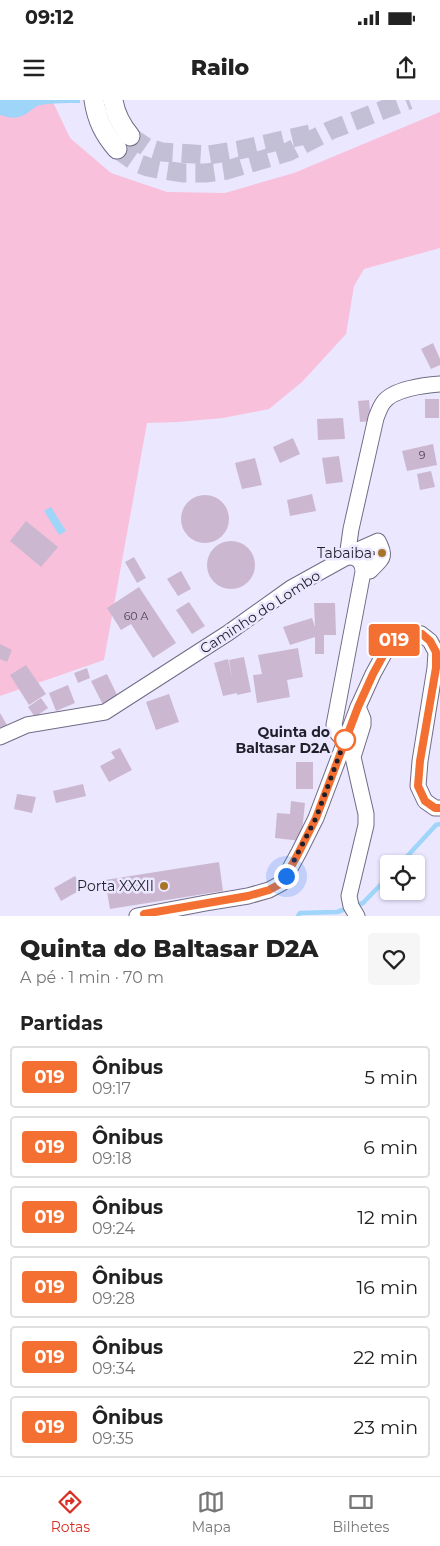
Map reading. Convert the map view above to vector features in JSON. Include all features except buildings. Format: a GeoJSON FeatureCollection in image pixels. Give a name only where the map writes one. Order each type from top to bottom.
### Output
{"type":"FeatureCollection","features":[{"type":"Feature","properties":{"kind":"main road"},"geometry":{"type":"LineString","coordinates":[[94,100],[96,112],[110,141],[124,143],[123,127],[117,117],[113,100]]}},
{"type":"Feature","properties":{"kind":"street"},"geometry":{"type":"LineString","coordinates":[[345,740],[339,736],[334,725],[363,572],[363,566],[359,561],[354,557],[347,557],[351,528],[376,418],[384,402],[396,394],[426,384],[440,384]]}},
{"type":"Feature","properties":{"kind":"street","name":"Caminho do Lombo"},"geometry":{"type":"LineString","coordinates":[[0,737],[27,725],[105,712],[228,633],[291,588],[347,557]]}},
{"type":"Feature","properties":{"kind":"street"},"geometry":{"type":"LineString","coordinates":[[142,915],[248,896],[269,890],[282,883],[316,818],[358,707],[373,674],[390,643],[401,633],[422,634],[430,641],[436,652],[436,668],[420,761],[418,786],[425,801],[435,808],[440,808]]}},
{"type":"Feature","properties":{"kind":"street"},"geometry":{"type":"LineString","coordinates":[[357,916],[349,899],[366,825],[366,814],[353,758],[363,725],[363,719],[358,707]]}},
{"type":"Feature","properties":{"kind":"shaded area"},"geometry":{"type":"Polygon","coordinates":[[[0,100],[52,100],[70,138],[111,173],[167,192],[225,193],[294,173],[440,112],[440,248],[364,269],[354,286],[346,334],[302,382],[269,409],[223,418],[147,423],[104,660],[0,696],[0,100]]]}},
{"type":"Feature","properties":{"kind":"water"},"geometry":{"type":"Polygon","coordinates":[[[0,100],[80,100],[80,103],[40,105],[23,116],[12,118],[0,115],[0,100]]]}},
{"type":"Feature","properties":{"kind":"water"},"geometry":{"type":"Polygon","coordinates":[[[51,507],[66,531],[59,535],[44,511],[51,507]]]}},
{"type":"Feature","properties":{"kind":"waterway"},"geometry":{"type":"LineString","coordinates":[[408,855],[436,825],[440,824]]}},
{"type":"Feature","properties":{"kind":"waterway"},"geometry":{"type":"LineString","coordinates":[[298,916],[300,913],[337,912],[363,903],[380,885]]}},
{"type":"Feature","properties":{"kind":"tunnel"},"geometry":{"type":"LineString","coordinates":[[117,149],[137,163],[163,170],[184,173],[206,173],[227,170],[288,152],[331,130],[409,100]]}},
{"type":"Feature","properties":{"kind":"tunnel"},"geometry":{"type":"LineString","coordinates":[[130,136],[146,147],[162,152],[209,155],[310,134]]}},
{"type":"Feature","properties":{"kind":"bus line","name":"019"},"geometry":{"type":"LineString","coordinates":[[145,916],[144,914],[248,896],[269,890],[282,883],[316,818],[358,707],[373,674],[390,643],[401,633],[422,634],[430,641],[436,652],[436,668],[420,761],[418,786],[425,801],[435,808],[440,808]]}},
{"type":"Feature","properties":{"kind":"place","name":"Tabaiba"},"geometry":{"type":"Point","coordinates":[382,553]}},
{"type":"Feature","properties":{"kind":"place","name":"Quinta do Baltasar D2A"},"geometry":{"type":"Point","coordinates":[345,740]}},
{"type":"Feature","properties":{"kind":"place","name":"Porta XXXII"},"geometry":{"type":"Point","coordinates":[164,886]}},
{"type":"Feature","properties":{"kind":"route"},"geometry":{"type":"LineString","coordinates":[[286,876],[316,818],[345,740]]}}]}
